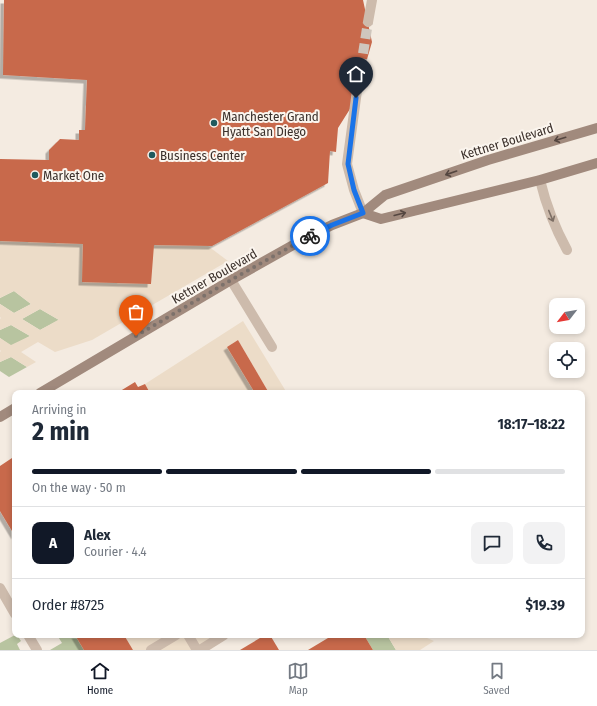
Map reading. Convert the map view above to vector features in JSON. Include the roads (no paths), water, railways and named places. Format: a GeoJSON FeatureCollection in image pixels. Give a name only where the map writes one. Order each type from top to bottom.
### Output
{"type":"FeatureCollection","features":[{"type":"Feature","properties":{"kind":"street"},"geometry":{"type":"LineString","coordinates":[[368,22],[372,0]]}},
{"type":"Feature","properties":{"kind":"street"},"geometry":{"type":"LineString","coordinates":[[356,98],[348,164],[354,190],[363,213],[381,218],[540,180],[597,163]]}},
{"type":"Feature","properties":{"kind":"street","name":"Kettner Boulevard"},"geometry":{"type":"LineString","coordinates":[[45,390],[231,280],[302,240],[332,225],[363,213],[385,195],[488,160],[597,128]]}},
{"type":"Feature","properties":{"kind":"street"},"geometry":{"type":"LineString","coordinates":[[540,180],[545,202],[567,250]]}},
{"type":"Feature","properties":{"kind":"street"},"geometry":{"type":"LineString","coordinates":[[231,280],[272,347]]}},
{"type":"Feature","properties":{"kind":"street"},"geometry":{"type":"LineString","coordinates":[[0,417],[12,410]]}},
{"type":"Feature","properties":{"kind":"street"},"geometry":{"type":"LineString","coordinates":[[0,588],[12,609]]}},
{"type":"Feature","properties":{"kind":"street"},"geometry":{"type":"LineString","coordinates":[[30,638],[36,650]]}},
{"type":"Feature","properties":{"kind":"street"},"geometry":{"type":"LineString","coordinates":[[151,650],[171,638]]}},
{"type":"Feature","properties":{"kind":"street"},"geometry":{"type":"LineString","coordinates":[[190,638],[198,650],[219,638]]}},
{"type":"Feature","properties":{"kind":"tunnel"},"geometry":{"type":"LineString","coordinates":[[356,98],[368,22]]}},
{"type":"Feature","properties":{"kind":"place","name":"Manchester Grand Hyatt San Diego"},"geometry":{"type":"Point","coordinates":[214,123]}},
{"type":"Feature","properties":{"kind":"place","name":"Business Center"},"geometry":{"type":"Point","coordinates":[152,155]}},
{"type":"Feature","properties":{"kind":"place","name":"Market One"},"geometry":{"type":"Point","coordinates":[35,175]}}]}
